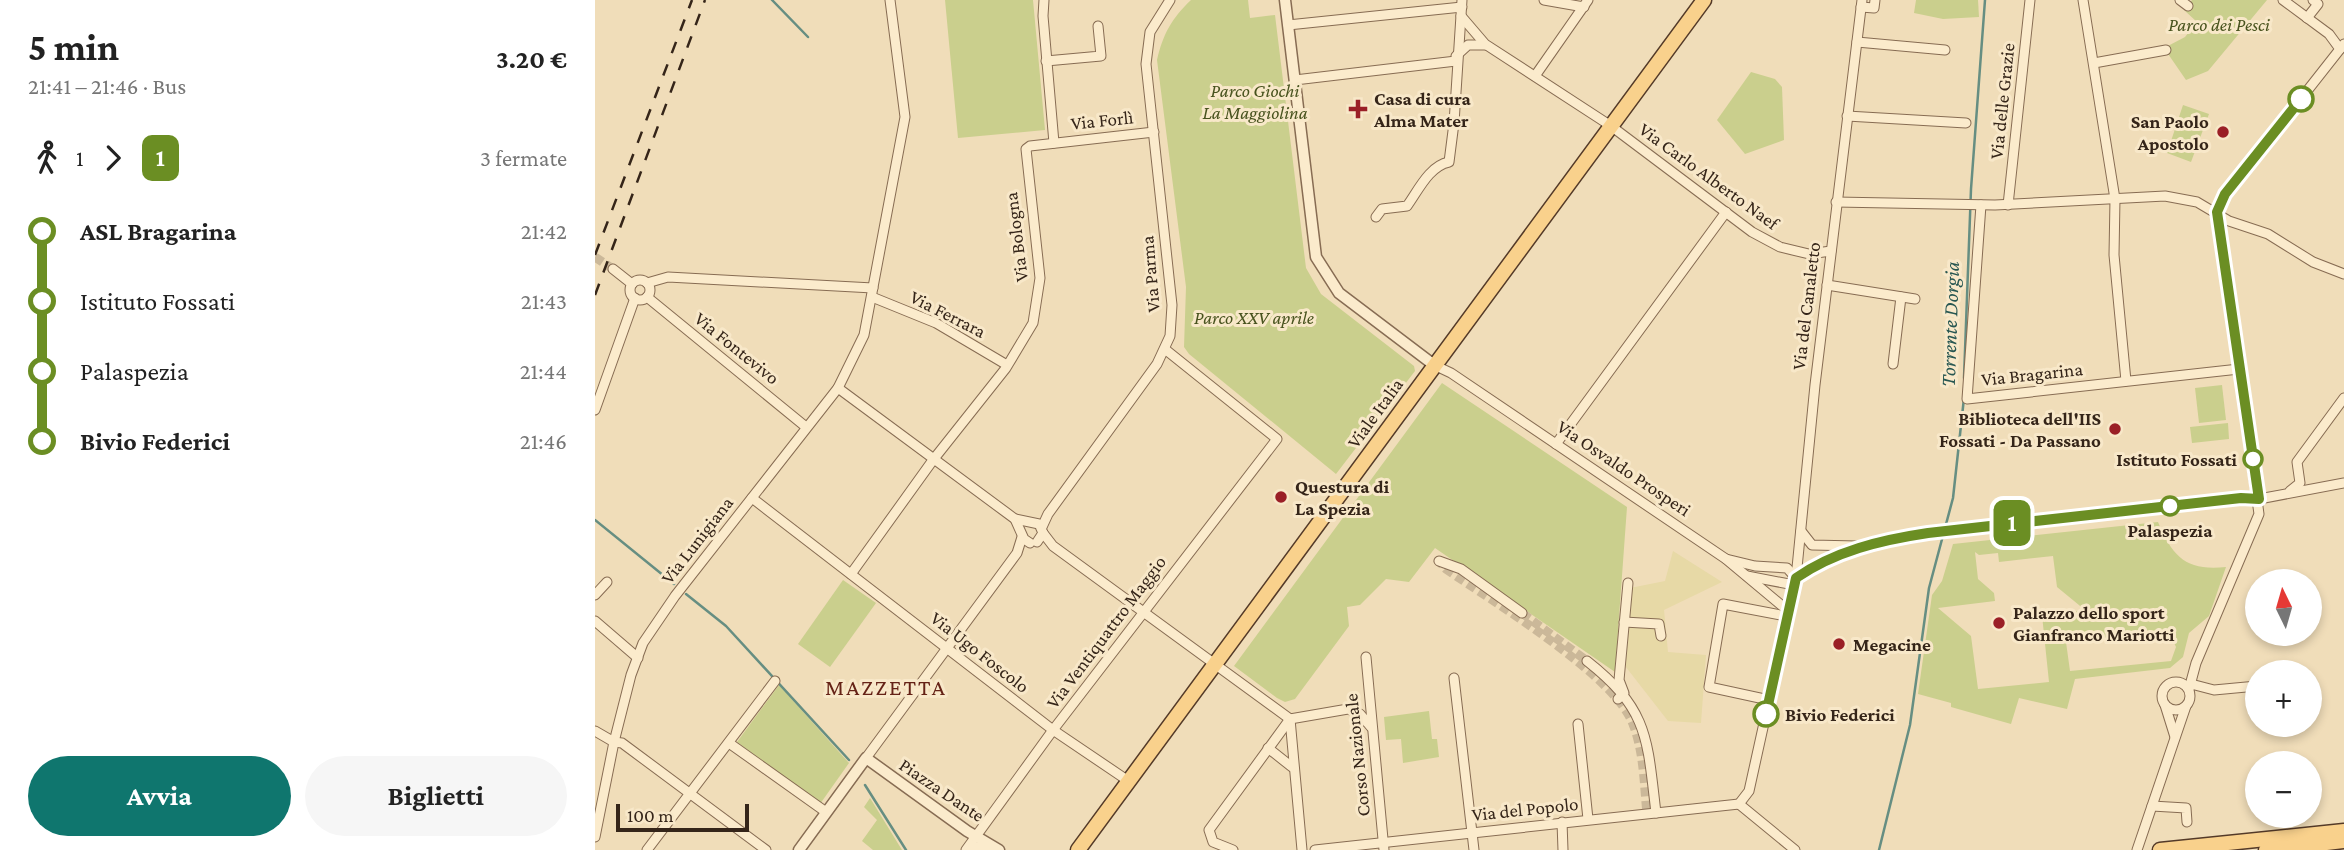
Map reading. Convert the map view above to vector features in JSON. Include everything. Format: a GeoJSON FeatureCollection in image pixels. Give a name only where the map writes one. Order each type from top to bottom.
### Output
{"type":"FeatureCollection","features":[{"type":"Feature","properties":{"kind":"main road","name":"Viale Italia"},"geometry":{"type":"LineString","coordinates":[[1078,850],[1703,0]]}},
{"type":"Feature","properties":{"kind":"main road"},"geometry":{"type":"LineString","coordinates":[[2160,850],[2344,831]]}},
{"type":"Feature","properties":{"kind":"main road"},"geometry":{"type":"LineString","coordinates":[[2266,850],[2344,841]]}},
{"type":"Feature","properties":{"kind":"street","name":"Via Lunigiana"},"geometry":{"type":"LineString","coordinates":[[595,837],[614,742],[643,643],[675,596],[838,388],[865,335],[905,117],[890,0]]}},
{"type":"Feature","properties":{"kind":"street"},"geometry":{"type":"LineString","coordinates":[[1044,0],[1046,61],[1054,143]]}},
{"type":"Feature","properties":{"kind":"street","name":"Via Parma"},"geometry":{"type":"LineString","coordinates":[[866,758],[1166,350],[1172,305],[1147,50],[1157,17],[1170,0]]}},
{"type":"Feature","properties":{"kind":"street"},"geometry":{"type":"LineString","coordinates":[[1285,0],[1313,240],[1323,272],[1339,293],[1355,307],[1434,365]]}},
{"type":"Feature","properties":{"kind":"street"},"geometry":{"type":"LineString","coordinates":[[1544,0],[1586,3]]}},
{"type":"Feature","properties":{"kind":"street"},"geometry":{"type":"LineString","coordinates":[[1861,4],[1874,8],[1875,0]]}},
{"type":"Feature","properties":{"kind":"street","name":"Via delle Grazie"},"geometry":{"type":"LineString","coordinates":[[2008,205],[2030,0]]}},
{"type":"Feature","properties":{"kind":"street"},"geometry":{"type":"LineString","coordinates":[[2083,0],[2115,199],[2114,255],[2126,381]]}},
{"type":"Feature","properties":{"kind":"street"},"geometry":{"type":"LineString","coordinates":[[2307,18],[2318,4],[2313,0]]}},
{"type":"Feature","properties":{"kind":"street"},"geometry":{"type":"LineString","coordinates":[[2137,850],[2191,698],[2190,687],[2196,663],[2259,514],[2217,212],[2225,194],[2342,47],[2286,1]]}},
{"type":"Feature","properties":{"kind":"street"},"geometry":{"type":"LineString","coordinates":[[1535,76],[1586,3]]}},
{"type":"Feature","properties":{"kind":"street","name":"Via del Canaletto"},"geometry":{"type":"LineString","coordinates":[[1739,804],[1749,792],[1796,578],[1826,285],[1861,4]]}},
{"type":"Feature","properties":{"kind":"street"},"geometry":{"type":"LineString","coordinates":[[1288,25],[1461,8],[1454,123],[1448,162],[1441,163],[1429,174],[1407,206],[1382,209],[1376,217]]}},
{"type":"Feature","properties":{"kind":"street","name":"Via Carlo Alberto Naef"},"geometry":{"type":"LineString","coordinates":[[1461,8],[1486,45],[1611,126],[1752,232],[1780,247],[1809,254],[1831,251]]}},
{"type":"Feature","properties":{"kind":"street"},"geometry":{"type":"LineString","coordinates":[[1046,61],[1101,56],[1098,26]]}},
{"type":"Feature","properties":{"kind":"street"},"geometry":{"type":"LineString","coordinates":[[1857,42],[1945,50]]}},
{"type":"Feature","properties":{"kind":"street"},"geometry":{"type":"LineString","coordinates":[[1294,80],[1456,58],[1468,45],[1486,45]]}},
{"type":"Feature","properties":{"kind":"street"},"geometry":{"type":"LineString","coordinates":[[2094,63],[2166,50]]}},
{"type":"Feature","properties":{"kind":"street"},"geometry":{"type":"LineString","coordinates":[[1847,116],[1966,123]]}},
{"type":"Feature","properties":{"kind":"street","name":"Via Forlì"},"geometry":{"type":"LineString","coordinates":[[1054,143],[1154,132]]}},
{"type":"Feature","properties":{"kind":"street","name":"Via Bologna"},"geometry":{"type":"LineString","coordinates":[[933,460],[1026,339],[1040,294],[1026,149],[1054,143]]}},
{"type":"Feature","properties":{"kind":"street"},"geometry":{"type":"LineString","coordinates":[[1836,202],[2008,205],[2165,196],[2197,202],[2229,220],[2268,234],[2313,262],[2344,274]]}},
{"type":"Feature","properties":{"kind":"street","name":"Via Bragarina"},"geometry":{"type":"LineString","coordinates":[[1981,205],[1967,399],[2239,369]]}},
{"type":"Feature","properties":{"kind":"street"},"geometry":{"type":"LineString","coordinates":[[1556,444],[1726,212]]}},
{"type":"Feature","properties":{"kind":"street"},"geometry":{"type":"LineString","coordinates":[[613,269],[632,284]]}},
{"type":"Feature","properties":{"kind":"street"},"geometry":{"type":"LineString","coordinates":[[635,298],[630,291],[632,284],[638,280],[647,283],[668,277],[872,292]]}},
{"type":"Feature","properties":{"kind":"street"},"geometry":{"type":"LineString","coordinates":[[635,298],[647,298],[650,292],[647,283]]}},
{"type":"Feature","properties":{"kind":"street"},"geometry":{"type":"LineString","coordinates":[[1826,285],[1915,299]]}},
{"type":"Feature","properties":{"kind":"street","name":"Via Ferrara"},"geometry":{"type":"LineString","coordinates":[[872,292],[936,323],[1007,365]]}},
{"type":"Feature","properties":{"kind":"street"},"geometry":{"type":"LineString","coordinates":[[1893,364],[1901,297]]}},
{"type":"Feature","properties":{"kind":"street"},"geometry":{"type":"LineString","coordinates":[[595,411],[635,298]]}},
{"type":"Feature","properties":{"kind":"street","name":"Via Fontevivo"},"geometry":{"type":"LineString","coordinates":[[647,298],[806,427]]}},
{"type":"Feature","properties":{"kind":"street","name":"Via Ventiquattro Maggio"},"geometry":{"type":"LineString","coordinates":[[966,850],[1143,611],[1277,439],[1166,350]]}},
{"type":"Feature","properties":{"kind":"street","name":"Via Osvaldo Prosperi"},"geometry":{"type":"LineString","coordinates":[[1434,365],[1556,444],[1747,576],[1789,584],[1796,578]]}},
{"type":"Feature","properties":{"kind":"street"},"geometry":{"type":"LineString","coordinates":[[838,388],[1290,719]]}},
{"type":"Feature","properties":{"kind":"street"},"geometry":{"type":"LineString","coordinates":[[2289,492],[2300,483],[2297,462],[2344,398]]}},
{"type":"Feature","properties":{"kind":"street"},"geometry":{"type":"LineString","coordinates":[[851,574],[933,460]]}},
{"type":"Feature","properties":{"kind":"street"},"geometry":{"type":"LineString","coordinates":[[1726,559],[1755,566],[1787,568],[1796,578],[1815,565],[1866,546],[1928,533],[2241,498],[2259,499],[2344,483]]}},
{"type":"Feature","properties":{"kind":"street","name":"Via Ugo Foscolo"},"geometry":{"type":"LineString","coordinates":[[752,498],[1053,730],[1124,778]]}},
{"type":"Feature","properties":{"kind":"street"},"geometry":{"type":"LineString","coordinates":[[1801,531],[1812,545],[1866,546]]}},
{"type":"Feature","properties":{"kind":"street"},"geometry":{"type":"LineString","coordinates":[[1439,561],[1461,569],[1522,613]]}},
{"type":"Feature","properties":{"kind":"street"},"geometry":{"type":"LineString","coordinates":[[1747,576],[1787,613]]}},
{"type":"Feature","properties":{"kind":"street"},"geometry":{"type":"LineString","coordinates":[[595,595],[607,582]]}},
{"type":"Feature","properties":{"kind":"street"},"geometry":{"type":"LineString","coordinates":[[1621,696],[1619,680],[1628,583]]}},
{"type":"Feature","properties":{"kind":"street"},"geometry":{"type":"LineString","coordinates":[[1769,700],[1709,687],[1723,604],[1787,613]]}},
{"type":"Feature","properties":{"kind":"street"},"geometry":{"type":"LineString","coordinates":[[595,621],[638,658]]}},
{"type":"Feature","properties":{"kind":"street"},"geometry":{"type":"LineString","coordinates":[[1624,622],[1659,624],[1661,636]]}},
{"type":"Feature","properties":{"kind":"street","name":"Corso Nazionale"},"geometry":{"type":"LineString","coordinates":[[1366,657],[1384,846]]}},
{"type":"Feature","properties":{"kind":"street"},"geometry":{"type":"LineString","coordinates":[[1587,661],[1609,677],[1643,731],[1656,813]]}},
{"type":"Feature","properties":{"kind":"street"},"geometry":{"type":"LineString","coordinates":[[2175,737],[2163,691],[2196,663]]}},
{"type":"Feature","properties":{"kind":"street"},"geometry":{"type":"LineString","coordinates":[[1454,678],[1474,850]]}},
{"type":"Feature","properties":{"kind":"street"},"geometry":{"type":"LineString","coordinates":[[647,850],[775,681]]}},
{"type":"Feature","properties":{"kind":"street"},"geometry":{"type":"LineString","coordinates":[[2174,681],[2190,687],[2214,690],[2245,687]]}},
{"type":"Feature","properties":{"kind":"street"},"geometry":{"type":"LineString","coordinates":[[2165,704],[2173,710],[2186,706]]}},
{"type":"Feature","properties":{"kind":"street"},"geometry":{"type":"LineString","coordinates":[[1233,850],[1219,846],[1209,835],[1212,825],[1290,719],[1348,709],[1360,714],[1371,727]]}},
{"type":"Feature","properties":{"kind":"street"},"geometry":{"type":"LineString","coordinates":[[1290,719],[1292,767],[1302,850]]}},
{"type":"Feature","properties":{"kind":"street"},"geometry":{"type":"LineString","coordinates":[[1578,724],[1588,819]]}},
{"type":"Feature","properties":{"kind":"street"},"geometry":{"type":"LineString","coordinates":[[595,731],[614,742],[622,743],[766,850]]}},
{"type":"Feature","properties":{"kind":"street"},"geometry":{"type":"LineString","coordinates":[[729,743],[826,812]]}},
{"type":"Feature","properties":{"kind":"street"},"geometry":{"type":"LineString","coordinates":[[1268,748],[1292,767]]}},
{"type":"Feature","properties":{"kind":"street"},"geometry":{"type":"LineString","coordinates":[[799,850],[866,758]]}},
{"type":"Feature","properties":{"kind":"street","name":"Piazza Dante"},"geometry":{"type":"LineString","coordinates":[[866,758],[967,831],[978,835],[999,850]]}},
{"type":"Feature","properties":{"kind":"street"},"geometry":{"type":"LineString","coordinates":[[1739,804],[1795,850]]}},
{"type":"Feature","properties":{"kind":"street","name":"Via del Popolo"},"geometry":{"type":"LineString","coordinates":[[1315,850],[1384,846],[1472,832],[1739,804]]}},
{"type":"Feature","properties":{"kind":"street"},"geometry":{"type":"LineString","coordinates":[[2152,806],[2186,808],[2187,822]]}},
{"type":"Feature","properties":{"kind":"street"},"geometry":{"type":"LineString","coordinates":[[1562,822],[1563,850]]}},
{"type":"Feature","properties":{"kind":"street","name":"Piazza Dante"},"geometry":{"type":"LineString","coordinates":[[972,850],[979,847],[985,850]]}},
{"type":"Feature","properties":{"kind":"shaded area"},"geometry":{"type":"Polygon","coordinates":[[[1673,551],[1722,582],[1664,610],[1668,652],[1706,655],[1701,723],[1668,721],[1622,662],[1630,588],[1665,581],[1673,551]]]}},
{"type":"Feature","properties":{"kind":"green space"},"geometry":{"type":"Polygon","coordinates":[[[945,0],[1033,0],[1045,130],[958,138],[945,0]]]}},
{"type":"Feature","properties":{"kind":"green space","name":"Parco XXV aprile"},"geometry":{"type":"Polygon","coordinates":[[[1191,0],[1248,0],[1250,18],[1275,15],[1306,268],[1321,294],[1414,366],[1415,371],[1336,474],[1189,354],[1184,347],[1186,287],[1157,60],[1169,27],[1191,0]]]}},
{"type":"Feature","properties":{"kind":"green space"},"geometry":{"type":"Polygon","coordinates":[[[1916,0],[1978,0],[1979,17],[1943,19],[1914,13],[1916,0]]]}},
{"type":"Feature","properties":{"kind":"green space","name":"Parco dei Pesci"},"geometry":{"type":"Polygon","coordinates":[[[2192,0],[2267,0],[2208,71],[2186,80],[2164,48],[2185,37],[2197,22],[2184,10],[2192,0]]]}},
{"type":"Feature","properties":{"kind":"green space"},"geometry":{"type":"Polygon","coordinates":[[[1751,72],[1775,79],[1782,87],[1784,140],[1745,154],[1717,120],[1751,72]]]}},
{"type":"Feature","properties":{"kind":"green space"},"geometry":{"type":"Polygon","coordinates":[[[2183,105],[2209,114],[2191,162],[2167,153],[2183,105]]]}},
{"type":"Feature","properties":{"kind":"green space"},"geometry":{"type":"Polygon","coordinates":[[[1442,383],[1627,507],[1615,672],[1435,548],[1409,582],[1386,579],[1360,605],[1347,607],[1349,626],[1295,699],[1285,702],[1277,698],[1234,666],[1442,383]]]}},
{"type":"Feature","properties":{"kind":"green space"},"geometry":{"type":"Polygon","coordinates":[[[2222,385],[2226,420],[2199,423],[2195,388],[2222,385]]]}},
{"type":"Feature","properties":{"kind":"green space"},"geometry":{"type":"Polygon","coordinates":[[[2228,423],[2229,439],[2192,443],[2190,427],[2228,423]]]}},
{"type":"Feature","properties":{"kind":"green space"},"geometry":{"type":"Polygon","coordinates":[[[2158,522],[2169,545],[2183,559],[2201,567],[2226,567],[2209,616],[2189,633],[2183,657],[2170,668],[2075,679],[2067,709],[2019,698],[2011,724],[1951,707],[1951,703],[1918,694],[1932,595],[1942,581],[1953,544],[2158,522]],[[1975,552],[1978,579],[1994,593],[1995,601],[1938,608],[1971,636],[1978,689],[2049,682],[2042,615],[2085,610],[2057,587],[2053,556],[1999,562],[1998,553],[1979,555],[1975,552]],[[2168,630],[2066,642],[2070,671],[2171,661],[2176,647],[2168,630]]]}},
{"type":"Feature","properties":{"kind":"green space"},"geometry":{"type":"Polygon","coordinates":[[[843,580],[876,603],[830,667],[798,644],[843,580]]]}},
{"type":"Feature","properties":{"kind":"green space"},"geometry":{"type":"Polygon","coordinates":[[[779,685],[849,763],[820,804],[737,742],[779,685]]]}},
{"type":"Feature","properties":{"kind":"green space"},"geometry":{"type":"Polygon","coordinates":[[[1429,711],[1432,739],[1437,739],[1439,757],[1403,763],[1401,739],[1386,740],[1384,717],[1429,711]]]}},
{"type":"Feature","properties":{"kind":"green space"},"geometry":{"type":"Polygon","coordinates":[[[870,798],[902,850],[873,850],[862,841],[877,820],[864,807],[870,798]]]}},
{"type":"Feature","properties":{"kind":"waterway"},"geometry":{"type":"LineString","coordinates":[[772,0],[808,37]]}},
{"type":"Feature","properties":{"kind":"waterway","name":"Torrente Dorgia"},"geometry":{"type":"LineString","coordinates":[[1964,378],[1971,189],[1985,0]]}},
{"type":"Feature","properties":{"kind":"waterway","name":"Torrente Dorgia"},"geometry":{"type":"LineString","coordinates":[[1879,850],[1910,725],[1929,588],[1953,498],[1964,398]]}},
{"type":"Feature","properties":{"kind":"waterway"},"geometry":{"type":"LineString","coordinates":[[595,520],[674,584]]}},
{"type":"Feature","properties":{"kind":"waterway"},"geometry":{"type":"LineString","coordinates":[[686,594],[726,626],[849,760]]}},
{"type":"Feature","properties":{"kind":"waterway"},"geometry":{"type":"LineString","coordinates":[[865,785],[906,850]]}},
{"type":"Feature","properties":{"kind":"tunnel"},"geometry":{"type":"LineString","coordinates":[[595,257],[613,269]]}},
{"type":"Feature","properties":{"kind":"tunnel"},"geometry":{"type":"LineString","coordinates":[[1437,564],[1439,561],[1446,569],[1550,640],[1603,684],[1622,705],[1633,724],[1639,746],[1647,814]]}},
{"type":"Feature","properties":{"kind":"tunnel"},"geometry":{"type":"LineString","coordinates":[[1522,613],[1587,661]]}},
{"type":"Feature","properties":{"kind":"railway"},"geometry":{"type":"LineString","coordinates":[[595,255],[692,0]]}},
{"type":"Feature","properties":{"kind":"railway"},"geometry":{"type":"LineString","coordinates":[[595,295],[705,0]]}},
{"type":"Feature","properties":{"kind":"bus line","name":"1"},"geometry":{"type":"LineString","coordinates":[[1766,714],[1791,590],[1796,578],[1831,558],[1884,540],[1928,533],[2241,498],[2259,499],[2217,212],[2225,194],[2271,140],[2301,99]]}},
{"type":"Feature","properties":{"kind":"place","name":"Casa di cura Alma Mater"},"geometry":{"type":"Point","coordinates":[1358,109]}},
{"type":"Feature","properties":{"kind":"place","name":"San Paolo Apostolo"},"geometry":{"type":"Point","coordinates":[2223,132]}},
{"type":"Feature","properties":{"kind":"place","name":"Biblioteca dell'IIS Fossati - Da Passano"},"geometry":{"type":"Point","coordinates":[2115,429]}},
{"type":"Feature","properties":{"kind":"place","name":"Istituto Fossati"},"geometry":{"type":"Point","coordinates":[2253,459]}},
{"type":"Feature","properties":{"kind":"place","name":"Questura di La Spezia"},"geometry":{"type":"Point","coordinates":[1281,497]}},
{"type":"Feature","properties":{"kind":"place","name":"Palaspezia"},"geometry":{"type":"Point","coordinates":[2170,506]}},
{"type":"Feature","properties":{"kind":"place","name":"Palazzo dello sport Gianfranco Mariotti"},"geometry":{"type":"Point","coordinates":[1999,623]}},
{"type":"Feature","properties":{"kind":"place","name":"Megacine"},"geometry":{"type":"Point","coordinates":[1839,644]}},
{"type":"Feature","properties":{"kind":"place","name":"Bivio Federici"},"geometry":{"type":"Point","coordinates":[1766,714]}},
{"type":"Feature","properties":{"kind":"district","name":"MAZZETTA"},"geometry":{"type":"Point","coordinates":[886,687]}},
{"type":"Feature","properties":{"kind":"park label","name":"Parco Giochi La Maggiolina"},"geometry":{"type":"Point","coordinates":[1255,101]}}]}
